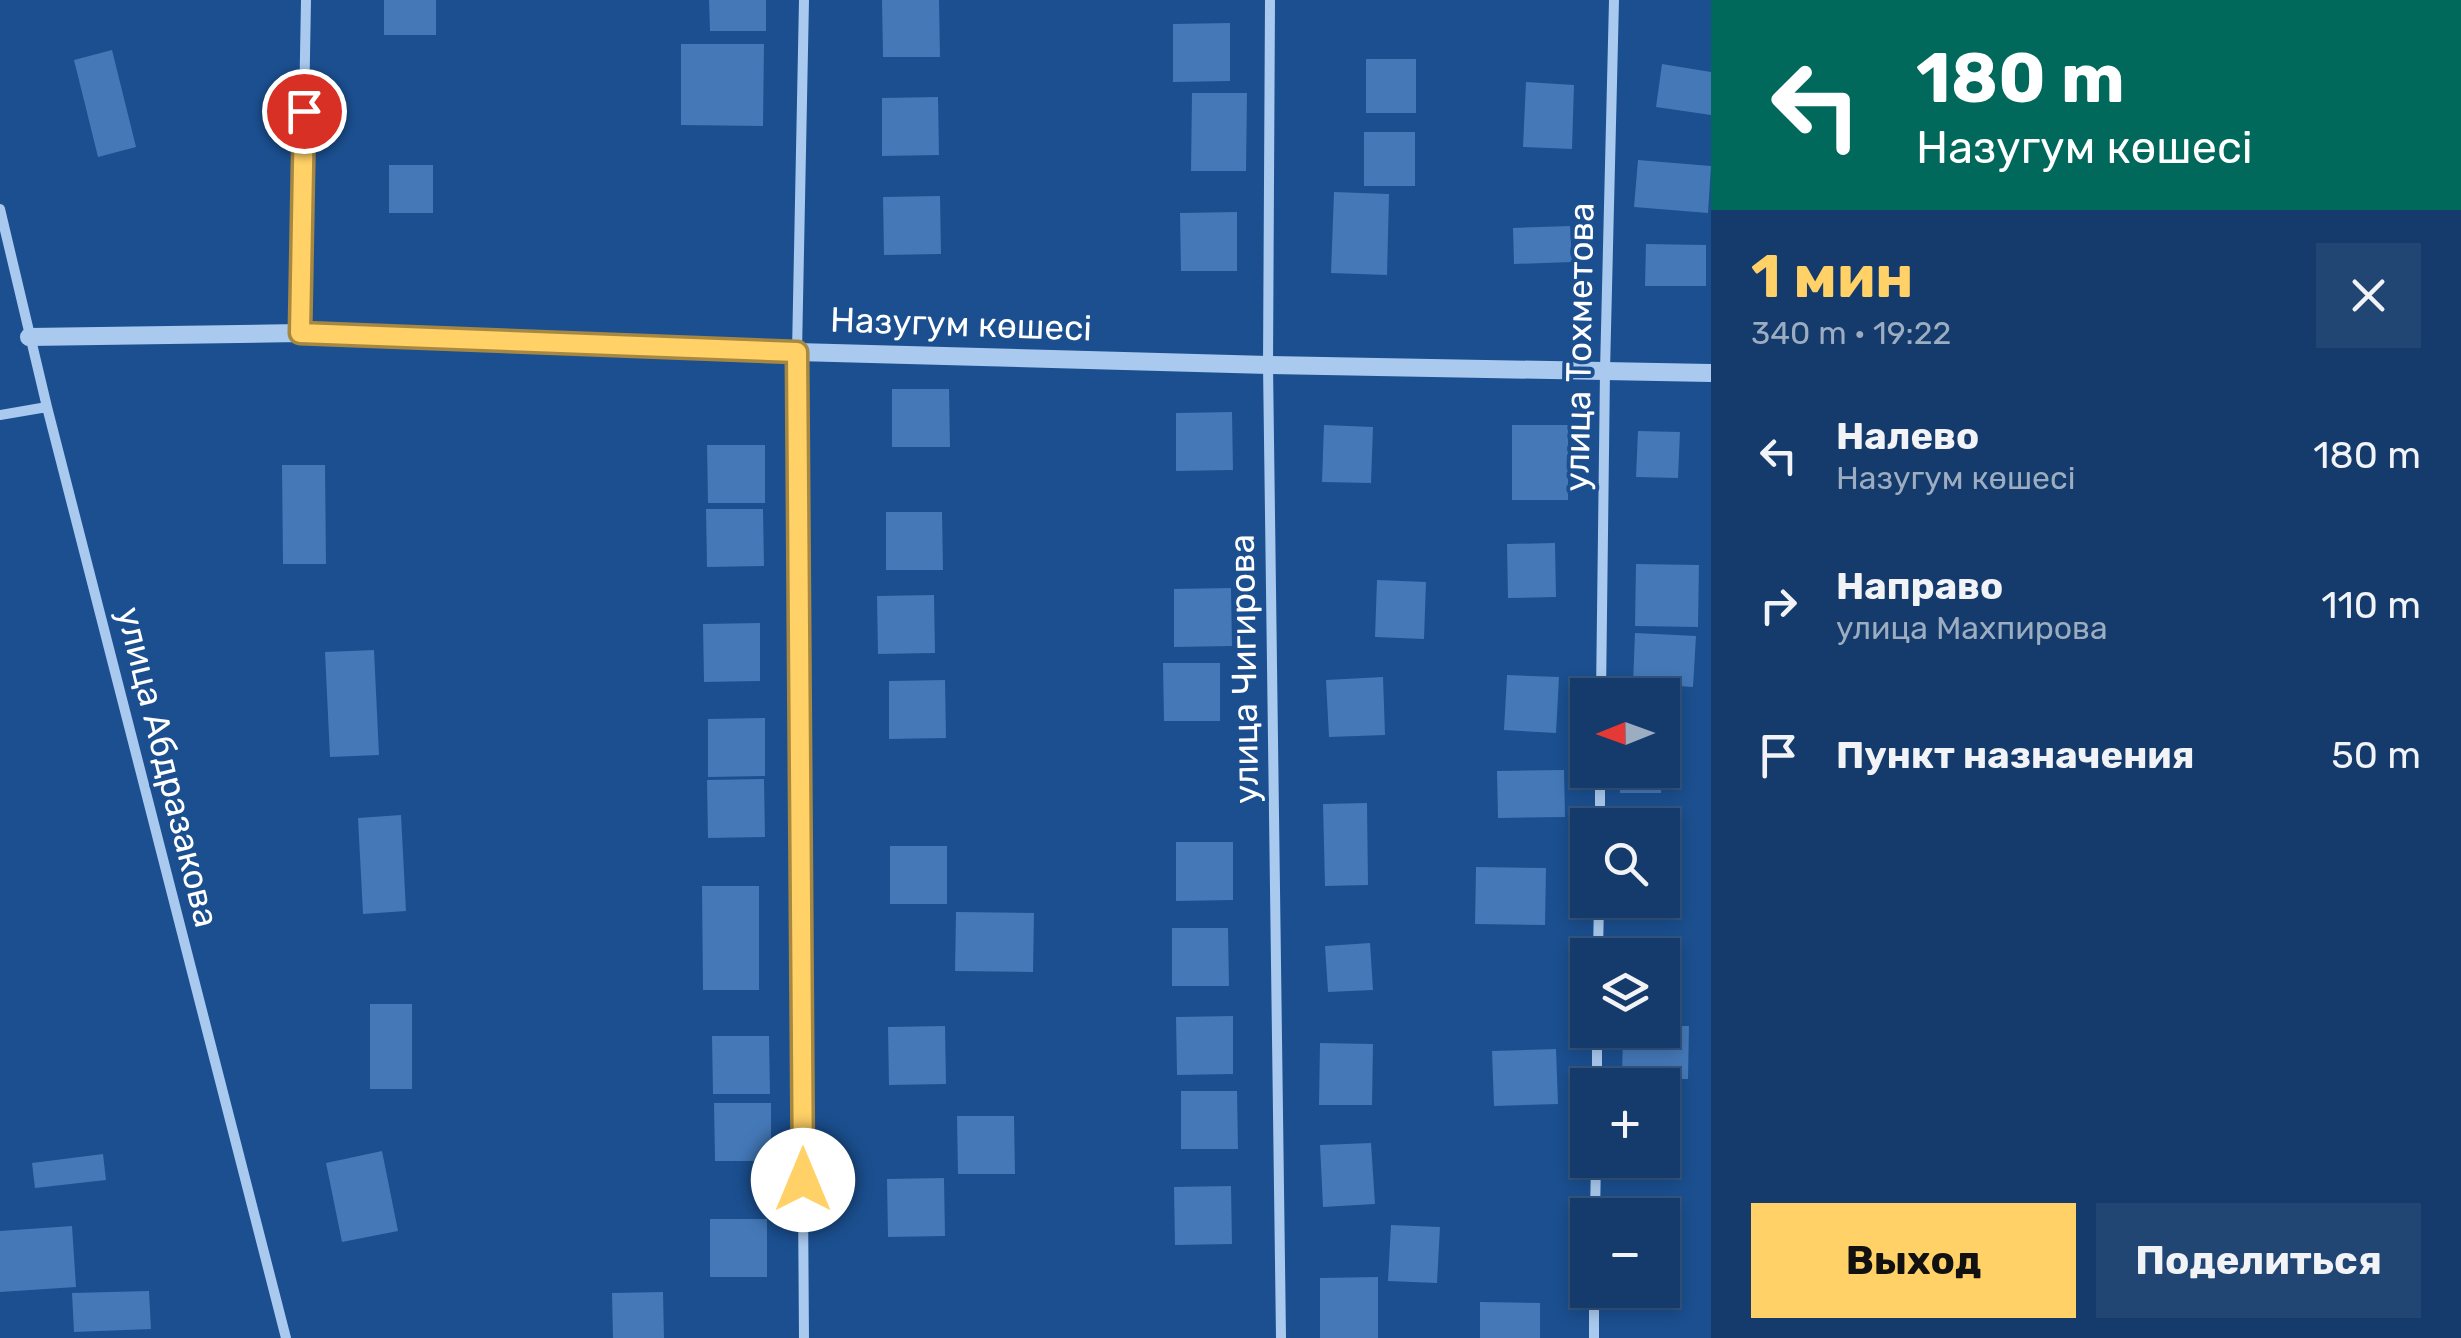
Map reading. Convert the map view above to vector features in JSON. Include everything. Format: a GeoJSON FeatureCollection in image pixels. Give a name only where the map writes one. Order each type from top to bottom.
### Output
{"type":"FeatureCollection","features":[{"type":"Feature","properties":{"kind":"street"},"geometry":{"type":"LineString","coordinates":[[300,333],[306,0]]}},
{"type":"Feature","properties":{"kind":"street"},"geometry":{"type":"LineString","coordinates":[[804,0],[797,352],[804,1338]]}},
{"type":"Feature","properties":{"kind":"street","name":"улица Чигирова"},"geometry":{"type":"LineString","coordinates":[[1270,0],[1268,365],[1281,1338]]}},
{"type":"Feature","properties":{"kind":"street","name":"улица Тохметова"},"geometry":{"type":"LineString","coordinates":[[1601,678],[1614,0]]}},
{"type":"Feature","properties":{"kind":"street","name":"улица Абдразакова"},"geometry":{"type":"LineString","coordinates":[[0,209],[47,407],[286,1338]]}},
{"type":"Feature","properties":{"kind":"street","name":"Назугум көшесі"},"geometry":{"type":"LineString","coordinates":[[30,338],[300,333],[797,352],[1711,373]]}},
{"type":"Feature","properties":{"kind":"street"},"geometry":{"type":"LineString","coordinates":[[0,415],[47,407]]}},
{"type":"Feature","properties":{"kind":"street"},"geometry":{"type":"LineString","coordinates":[[1594,1308],[1594,1338]]}},
{"type":"Feature","properties":{"kind":"building"},"geometry":{"type":"Polygon","coordinates":[[[384,0],[436,0],[436,35],[384,35],[384,0]]]}},
{"type":"Feature","properties":{"kind":"building"},"geometry":{"type":"Polygon","coordinates":[[[709,0],[766,0],[766,31],[710,31],[709,0]]]}},
{"type":"Feature","properties":{"kind":"building"},"geometry":{"type":"Polygon","coordinates":[[[882,0],[939,0],[940,57],[883,57],[882,0]]]}},
{"type":"Feature","properties":{"kind":"building"},"geometry":{"type":"Polygon","coordinates":[[[1230,23],[1230,81],[1173,82],[1173,24],[1230,23]]]}},
{"type":"Feature","properties":{"kind":"building"},"geometry":{"type":"Polygon","coordinates":[[[681,44],[764,44],[763,126],[681,125],[681,44]]]}},
{"type":"Feature","properties":{"kind":"building"},"geometry":{"type":"Polygon","coordinates":[[[112,50],[136,147],[98,157],[74,60],[112,50]]]}},
{"type":"Feature","properties":{"kind":"building"},"geometry":{"type":"Polygon","coordinates":[[[1366,59],[1416,59],[1416,113],[1366,113],[1366,59]]]}},
{"type":"Feature","properties":{"kind":"building"},"geometry":{"type":"Polygon","coordinates":[[[1662,64],[1711,72],[1711,115],[1656,107],[1662,64]]]}},
{"type":"Feature","properties":{"kind":"building"},"geometry":{"type":"Polygon","coordinates":[[[1526,82],[1574,85],[1572,149],[1523,147],[1526,82]]]}},
{"type":"Feature","properties":{"kind":"building"},"geometry":{"type":"Polygon","coordinates":[[[1192,93],[1247,93],[1246,171],[1191,171],[1192,93]]]}},
{"type":"Feature","properties":{"kind":"building"},"geometry":{"type":"Polygon","coordinates":[[[938,97],[939,155],[882,156],[882,98],[938,97]]]}},
{"type":"Feature","properties":{"kind":"building"},"geometry":{"type":"Polygon","coordinates":[[[1364,132],[1415,132],[1415,186],[1364,186],[1364,132]]]}},
{"type":"Feature","properties":{"kind":"building"},"geometry":{"type":"Polygon","coordinates":[[[1638,160],[1711,166],[1708,213],[1634,207],[1638,160]]]}},
{"type":"Feature","properties":{"kind":"building"},"geometry":{"type":"Polygon","coordinates":[[[389,165],[433,165],[433,213],[389,213],[389,165]]]}},
{"type":"Feature","properties":{"kind":"building"},"geometry":{"type":"Polygon","coordinates":[[[1334,192],[1389,194],[1387,275],[1331,273],[1334,192]]]}},
{"type":"Feature","properties":{"kind":"building"},"geometry":{"type":"Polygon","coordinates":[[[940,196],[941,254],[884,255],[883,197],[940,196]]]}},
{"type":"Feature","properties":{"kind":"building"},"geometry":{"type":"Polygon","coordinates":[[[1237,212],[1237,271],[1181,271],[1180,213],[1237,212]]]}},
{"type":"Feature","properties":{"kind":"building"},"geometry":{"type":"Polygon","coordinates":[[[1570,226],[1572,262],[1514,264],[1513,228],[1570,226]]]}},
{"type":"Feature","properties":{"kind":"building"},"geometry":{"type":"Polygon","coordinates":[[[1646,244],[1706,245],[1706,286],[1645,286],[1646,244]]]}},
{"type":"Feature","properties":{"kind":"building"},"geometry":{"type":"Polygon","coordinates":[[[892,389],[949,389],[950,447],[892,447],[892,389]]]}},
{"type":"Feature","properties":{"kind":"building"},"geometry":{"type":"Polygon","coordinates":[[[1232,412],[1233,470],[1176,471],[1176,413],[1232,412]]]}},
{"type":"Feature","properties":{"kind":"building"},"geometry":{"type":"Polygon","coordinates":[[[1324,425],[1373,427],[1371,483],[1322,482],[1324,425]]]}},
{"type":"Feature","properties":{"kind":"building"},"geometry":{"type":"Polygon","coordinates":[[[1512,425],[1568,425],[1568,500],[1512,500],[1512,425]]]}},
{"type":"Feature","properties":{"kind":"building"},"geometry":{"type":"Polygon","coordinates":[[[1638,431],[1680,432],[1678,478],[1636,477],[1638,431]]]}},
{"type":"Feature","properties":{"kind":"building"},"geometry":{"type":"Polygon","coordinates":[[[707,445],[765,445],[765,503],[708,503],[707,445]]]}},
{"type":"Feature","properties":{"kind":"building"},"geometry":{"type":"Polygon","coordinates":[[[282,465],[325,465],[326,564],[283,564],[282,465]]]}},
{"type":"Feature","properties":{"kind":"building"},"geometry":{"type":"Polygon","coordinates":[[[706,509],[763,509],[764,566],[707,567],[706,509]]]}},
{"type":"Feature","properties":{"kind":"building"},"geometry":{"type":"Polygon","coordinates":[[[886,512],[942,512],[943,570],[886,570],[886,512]]]}},
{"type":"Feature","properties":{"kind":"building"},"geometry":{"type":"Polygon","coordinates":[[[1555,543],[1556,597],[1508,598],[1507,544],[1555,543]]]}},
{"type":"Feature","properties":{"kind":"building"},"geometry":{"type":"Polygon","coordinates":[[[1636,564],[1699,565],[1698,627],[1635,626],[1636,564]]]}},
{"type":"Feature","properties":{"kind":"building"},"geometry":{"type":"Polygon","coordinates":[[[1377,580],[1426,582],[1424,639],[1375,637],[1377,580]]]}},
{"type":"Feature","properties":{"kind":"building"},"geometry":{"type":"Polygon","coordinates":[[[1231,588],[1232,646],[1174,647],[1174,589],[1231,588]]]}},
{"type":"Feature","properties":{"kind":"building"},"geometry":{"type":"Polygon","coordinates":[[[934,595],[935,653],[878,654],[877,596],[934,595]]]}},
{"type":"Feature","properties":{"kind":"building"},"geometry":{"type":"Polygon","coordinates":[[[760,623],[760,681],[704,682],[703,624],[760,623]]]}},
{"type":"Feature","properties":{"kind":"building"},"geometry":{"type":"Polygon","coordinates":[[[1635,633],[1696,636],[1693,687],[1680,686],[1680,678],[1633,678],[1635,633]]]}},
{"type":"Feature","properties":{"kind":"building"},"geometry":{"type":"Polygon","coordinates":[[[374,650],[379,755],[330,757],[325,652],[374,650]]]}},
{"type":"Feature","properties":{"kind":"building"},"geometry":{"type":"Polygon","coordinates":[[[1163,663],[1220,663],[1220,721],[1164,721],[1163,663]]]}},
{"type":"Feature","properties":{"kind":"building"},"geometry":{"type":"Polygon","coordinates":[[[1507,675],[1559,677],[1556,733],[1504,730],[1507,675]]]}},
{"type":"Feature","properties":{"kind":"building"},"geometry":{"type":"Polygon","coordinates":[[[1383,677],[1385,735],[1329,737],[1326,680],[1383,677]]]}},
{"type":"Feature","properties":{"kind":"building"},"geometry":{"type":"Polygon","coordinates":[[[945,680],[946,738],[889,739],[889,681],[945,680]]]}},
{"type":"Feature","properties":{"kind":"building"},"geometry":{"type":"Polygon","coordinates":[[[765,718],[765,776],[708,777],[708,719],[765,718]]]}},
{"type":"Feature","properties":{"kind":"building"},"geometry":{"type":"Polygon","coordinates":[[[1564,770],[1565,817],[1498,818],[1497,771],[1564,770]]]}},
{"type":"Feature","properties":{"kind":"building"},"geometry":{"type":"Polygon","coordinates":[[[764,779],[765,837],[708,838],[707,780],[764,779]]]}},
{"type":"Feature","properties":{"kind":"building"},"geometry":{"type":"Polygon","coordinates":[[[1620,788],[1661,788],[1661,793],[1620,793],[1620,788]]]}},
{"type":"Feature","properties":{"kind":"building"},"geometry":{"type":"Polygon","coordinates":[[[1367,803],[1368,885],[1325,886],[1323,804],[1367,803]]]}},
{"type":"Feature","properties":{"kind":"building"},"geometry":{"type":"Polygon","coordinates":[[[401,815],[406,911],[363,914],[358,818],[401,815]]]}},
{"type":"Feature","properties":{"kind":"building"},"geometry":{"type":"Polygon","coordinates":[[[1176,842],[1233,842],[1233,900],[1176,901],[1176,842]]]}},
{"type":"Feature","properties":{"kind":"building"},"geometry":{"type":"Polygon","coordinates":[[[1680,844],[1682,844],[1680,885],[1680,844]]]}},
{"type":"Feature","properties":{"kind":"building"},"geometry":{"type":"Polygon","coordinates":[[[890,846],[947,846],[947,904],[890,904],[890,846]]]}},
{"type":"Feature","properties":{"kind":"building"},"geometry":{"type":"Polygon","coordinates":[[[1476,867],[1546,868],[1545,925],[1475,924],[1476,867]]]}},
{"type":"Feature","properties":{"kind":"building"},"geometry":{"type":"Polygon","coordinates":[[[702,886],[759,886],[759,990],[703,990],[702,886]]]}},
{"type":"Feature","properties":{"kind":"building"},"geometry":{"type":"Polygon","coordinates":[[[956,912],[1034,913],[1033,972],[955,971],[956,912]]]}},
{"type":"Feature","properties":{"kind":"building"},"geometry":{"type":"Polygon","coordinates":[[[1172,928],[1228,928],[1229,986],[1172,986],[1172,928]]]}},
{"type":"Feature","properties":{"kind":"building"},"geometry":{"type":"Polygon","coordinates":[[[1370,943],[1373,990],[1328,992],[1325,946],[1370,943]]]}},
{"type":"Feature","properties":{"kind":"building"},"geometry":{"type":"Polygon","coordinates":[[[370,1004],[412,1004],[412,1089],[370,1089],[370,1004]]]}},
{"type":"Feature","properties":{"kind":"building"},"geometry":{"type":"Polygon","coordinates":[[[1233,1016],[1233,1074],[1177,1075],[1176,1017],[1233,1016]]]}},
{"type":"Feature","properties":{"kind":"building"},"geometry":{"type":"Polygon","coordinates":[[[945,1026],[946,1084],[889,1085],[888,1027],[945,1026]]]}},
{"type":"Feature","properties":{"kind":"building"},"geometry":{"type":"Polygon","coordinates":[[[1680,1026],[1689,1026],[1688,1079],[1680,1079],[1680,1068],[1622,1068],[1623,1048],[1680,1048],[1680,1026]]]}},
{"type":"Feature","properties":{"kind":"building"},"geometry":{"type":"Polygon","coordinates":[[[712,1036],[769,1036],[770,1094],[713,1094],[712,1036]]]}},
{"type":"Feature","properties":{"kind":"building"},"geometry":{"type":"Polygon","coordinates":[[[1320,1043],[1373,1044],[1372,1105],[1319,1105],[1320,1043]]]}},
{"type":"Feature","properties":{"kind":"building"},"geometry":{"type":"Polygon","coordinates":[[[1556,1049],[1558,1104],[1494,1106],[1492,1051],[1556,1049]]]}},
{"type":"Feature","properties":{"kind":"building"},"geometry":{"type":"Polygon","coordinates":[[[1181,1091],[1237,1091],[1238,1149],[1181,1149],[1181,1091]]]}},
{"type":"Feature","properties":{"kind":"building"},"geometry":{"type":"Polygon","coordinates":[[[714,1103],[771,1103],[771,1161],[715,1161],[714,1103]]]}},
{"type":"Feature","properties":{"kind":"building"},"geometry":{"type":"Polygon","coordinates":[[[957,1116],[1014,1116],[1015,1174],[958,1174],[957,1116]]]}},
{"type":"Feature","properties":{"kind":"building"},"geometry":{"type":"Polygon","coordinates":[[[1371,1143],[1375,1204],[1323,1207],[1320,1145],[1371,1143]]]}},
{"type":"Feature","properties":{"kind":"building"},"geometry":{"type":"Polygon","coordinates":[[[382,1151],[398,1231],[342,1242],[326,1163],[382,1151]]]}},
{"type":"Feature","properties":{"kind":"building"},"geometry":{"type":"Polygon","coordinates":[[[103,1154],[106,1180],[35,1188],[32,1163],[103,1154]]]}},
{"type":"Feature","properties":{"kind":"building"},"geometry":{"type":"Polygon","coordinates":[[[944,1178],[945,1236],[888,1237],[887,1179],[944,1178]]]}},
{"type":"Feature","properties":{"kind":"building"},"geometry":{"type":"Polygon","coordinates":[[[1231,1186],[1232,1244],[1175,1245],[1174,1187],[1231,1186]]]}},
{"type":"Feature","properties":{"kind":"building"},"geometry":{"type":"Polygon","coordinates":[[[710,1219],[767,1219],[767,1277],[710,1277],[710,1219]]]}},
{"type":"Feature","properties":{"kind":"building"},"geometry":{"type":"Polygon","coordinates":[[[1391,1225],[1440,1227],[1437,1283],[1388,1281],[1391,1225]]]}},
{"type":"Feature","properties":{"kind":"building"},"geometry":{"type":"Polygon","coordinates":[[[72,1226],[76,1287],[0,1292],[0,1231],[72,1226]]]}},
{"type":"Feature","properties":{"kind":"building"},"geometry":{"type":"Polygon","coordinates":[[[1378,1277],[1378,1338],[1320,1338],[1320,1278],[1378,1277]]]}},
{"type":"Feature","properties":{"kind":"building"},"geometry":{"type":"Polygon","coordinates":[[[149,1291],[151,1329],[74,1332],[72,1293],[149,1291]]]}},
{"type":"Feature","properties":{"kind":"building"},"geometry":{"type":"Polygon","coordinates":[[[663,1292],[664,1338],[613,1338],[612,1293],[663,1292]]]}},
{"type":"Feature","properties":{"kind":"building"},"geometry":{"type":"Polygon","coordinates":[[[1480,1302],[1540,1303],[1540,1338],[1480,1338],[1480,1302]]]}},
{"type":"Feature","properties":{"kind":"route"},"geometry":{"type":"LineString","coordinates":[[304,111],[300,333],[797,352],[803,1180]]}}]}
